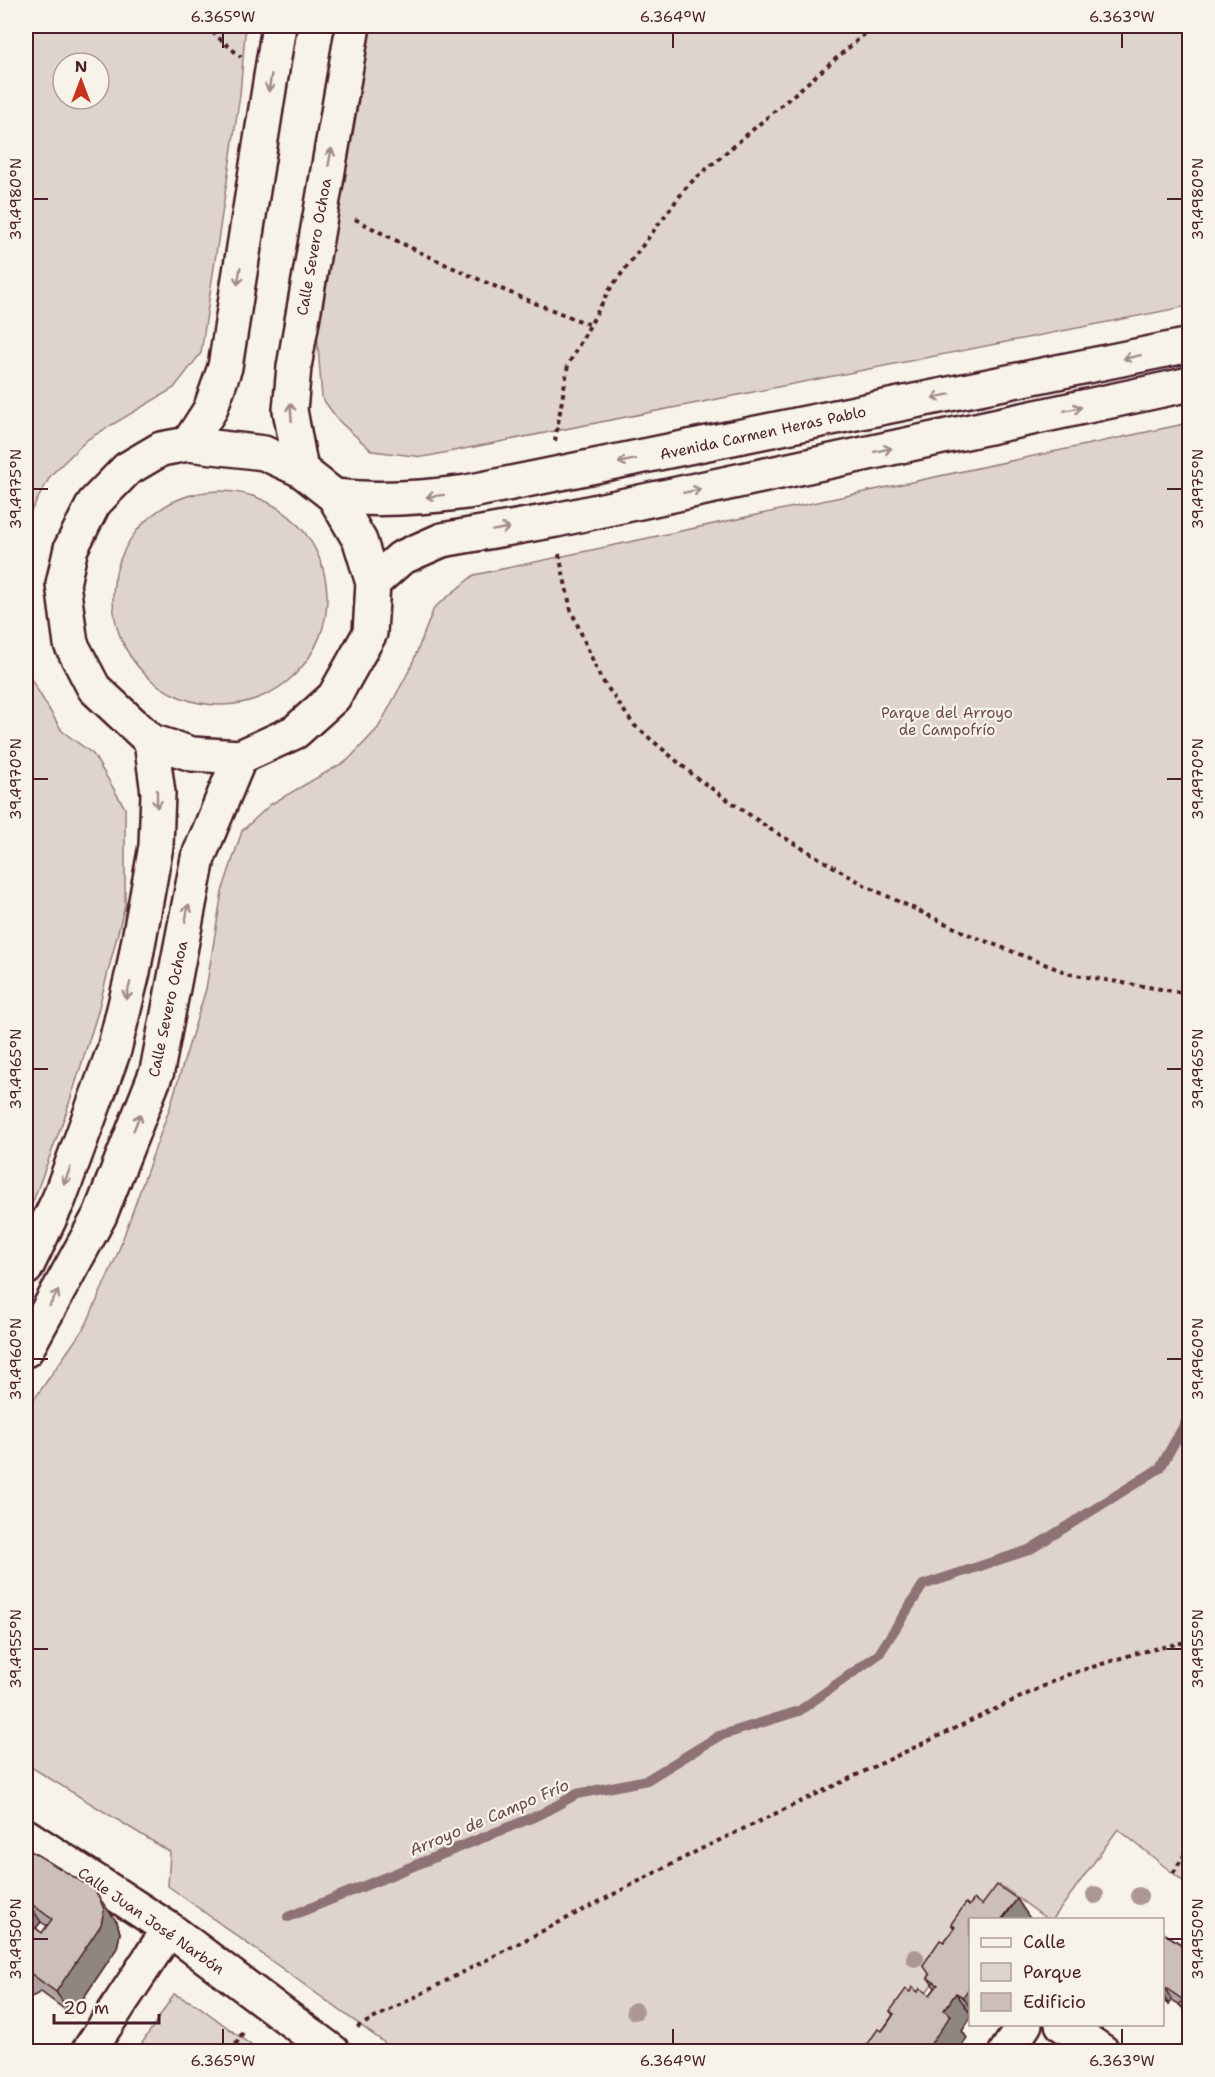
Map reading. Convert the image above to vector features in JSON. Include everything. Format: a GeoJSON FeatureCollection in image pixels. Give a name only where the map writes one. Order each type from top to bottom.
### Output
{"type":"FeatureCollection","features":[{"type":"Feature","properties":{"kind":"main road"},"geometry":{"type":"LineString","coordinates":[[188,444],[210,410],[225,368],[279,26]]}},
{"type":"Feature","properties":{"kind":"main road","name":"Calle Severo Ochoa"},"geometry":{"type":"LineString","coordinates":[[301,470],[290,410],[294,368],[353,26]]}},
{"type":"Feature","properties":{"kind":"main road","name":"Avenida Carmen Heras Pablo"},"geometry":{"type":"LineString","coordinates":[[334,496],[368,500],[426,497],[548,477],[1190,345]]}},
{"type":"Feature","properties":{"kind":"main road"},"geometry":{"type":"LineString","coordinates":[[373,583],[401,558],[442,540],[556,520],[1190,384]]}},
{"type":"Feature","properties":{"kind":"main road"},"geometry":{"type":"LineString","coordinates":[[188,444],[264,453],[301,470],[334,496],[360,542],[373,583],[370,633],[334,697],[295,732],[240,757],[192,754],[151,741],[94,688],[71,644],[63,584],[71,548],[94,503],[127,469],[162,449],[188,444]]}},
{"type":"Feature","properties":{"kind":"main road"},"geometry":{"type":"LineString","coordinates":[[26,1268],[59,1199],[114,1050],[133,972],[156,846],[158,793],[151,741]]}},
{"type":"Feature","properties":{"kind":"main road","name":"Calle Severo Ochoa"},"geometry":{"type":"LineString","coordinates":[[26,1350],[100,1215],[158,1071],[198,858],[240,757]]}},
{"type":"Feature","properties":{"kind":"main road","name":"Calle Juan José Narbón"},"geometry":{"type":"LineString","coordinates":[[26,1836],[169,1929],[328,2048]]}},
{"type":"Feature","properties":{"kind":"main road"},"geometry":{"type":"LineString","coordinates":[[88,2052],[169,1929]]}},
{"type":"Feature","properties":{"kind":"main road"},"geometry":{"type":"LineString","coordinates":[[1006,2052],[1024,2026]]}},
{"type":"Feature","properties":{"kind":"main road"},"geometry":{"type":"LineString","coordinates":[[1064,2026],[1103,2052]]}},
{"type":"Feature","properties":{"kind":"path"},"geometry":{"type":"LineString","coordinates":[[548,477],[568,365],[610,289],[688,185],[874,26]]}},
{"type":"Feature","properties":{"kind":"path"},"geometry":{"type":"LineString","coordinates":[[322,202],[419,254],[520,298],[591,325]]}},
{"type":"Feature","properties":{"kind":"path"},"geometry":{"type":"LineString","coordinates":[[556,520],[560,555],[571,610],[600,677],[634,725],[698,779],[770,829],[867,886],[970,935],[1070,974],[1190,994]]}},
{"type":"Feature","properties":{"kind":"path"},"geometry":{"type":"LineString","coordinates":[[328,2048],[701,1849],[1067,1675],[1137,1653],[1190,1641]]}},
{"type":"Feature","properties":{"kind":"path"},"geometry":{"type":"LineString","coordinates":[[1173,1873],[1190,1846]]}},
{"type":"Feature","properties":{"kind":"green space"},"geometry":{"type":"Polygon","coordinates":[[[26,26],[245,26],[240,95],[201,353],[174,388],[88,439],[51,475],[26,520],[26,26]]]}},
{"type":"Feature","properties":{"kind":"green space"},"geometry":{"type":"Polygon","coordinates":[[[367,26],[1189,26],[1189,306],[423,457],[372,451],[339,421],[322,398],[317,333],[367,26]]]}},
{"type":"Feature","properties":{"kind":"green space","name":"Parque del Arroyo de Campofrío"},"geometry":{"type":"Polygon","coordinates":[[[1189,423],[1189,1886],[1118,1829],[1054,1918],[1046,1918],[1000,1885],[978,1918],[969,1918],[969,1930],[886,2051],[396,2051],[168,1886],[170,1852],[26,1764],[26,1411],[86,1325],[117,1255],[170,1107],[206,989],[222,892],[242,831],[271,804],[348,760],[378,728],[411,667],[434,608],[474,575],[1189,423]]]}},
{"type":"Feature","properties":{"kind":"green space"},"geometry":{"type":"Polygon","coordinates":[[[209,491],[231,491],[251,495],[271,503],[296,522],[315,547],[323,567],[327,598],[323,629],[315,649],[296,674],[271,693],[251,701],[231,705],[209,705],[189,701],[169,693],[137,666],[125,649],[117,629],[113,609],[113,587],[117,567],[125,547],[152,515],[169,503],[189,495],[209,491]]]}},
{"type":"Feature","properties":{"kind":"green space"},"geometry":{"type":"Polygon","coordinates":[[[26,661],[31,679],[62,731],[93,754],[125,808],[125,905],[97,1015],[66,1113],[26,1220],[26,661]]]}},
{"type":"Feature","properties":{"kind":"green space"},"geometry":{"type":"Polygon","coordinates":[[[174,1994],[197,2005],[259,2051],[137,2051],[174,1994]]]}},
{"type":"Feature","properties":{"kind":"building"},"geometry":{"type":"Polygon","coordinates":[[[26,1848],[94,1889],[104,1910],[101,1925],[56,1992],[26,1970],[26,1921],[42,1933],[52,1919],[26,1900],[26,1848]]]}},
{"type":"Feature","properties":{"kind":"building"},"geometry":{"type":"Polygon","coordinates":[[[997,1885],[1017,1899],[1003,1918],[969,1918],[969,1988],[963,1997],[956,1993],[944,2010],[951,2015],[925,2052],[862,2052],[878,2029],[882,2031],[888,2023],[894,2014],[890,2011],[906,1989],[910,1992],[912,1987],[918,1992],[920,1988],[930,1995],[938,1985],[928,1978],[930,1975],[923,1965],[940,1940],[944,1942],[955,1927],[951,1924],[966,1903],[969,1906],[974,1899],[982,1905],[997,1885]]]}},
{"type":"Feature","properties":{"kind":"building"},"geometry":{"type":"Polygon","coordinates":[[[1164,1933],[1190,1950],[1190,2011],[1179,2005],[1183,2000],[1164,1987],[1164,1933]]]}},
{"type":"Feature","properties":{"kind":"waterway","name":"Arroyo de Campo Frío"},"geometry":{"type":"LineString","coordinates":[[288,1917],[541,1814],[577,1794],[647,1780],[719,1736],[799,1711],[879,1654],[923,1585],[1029,1550],[1160,1468],[1190,1415]]}}]}
